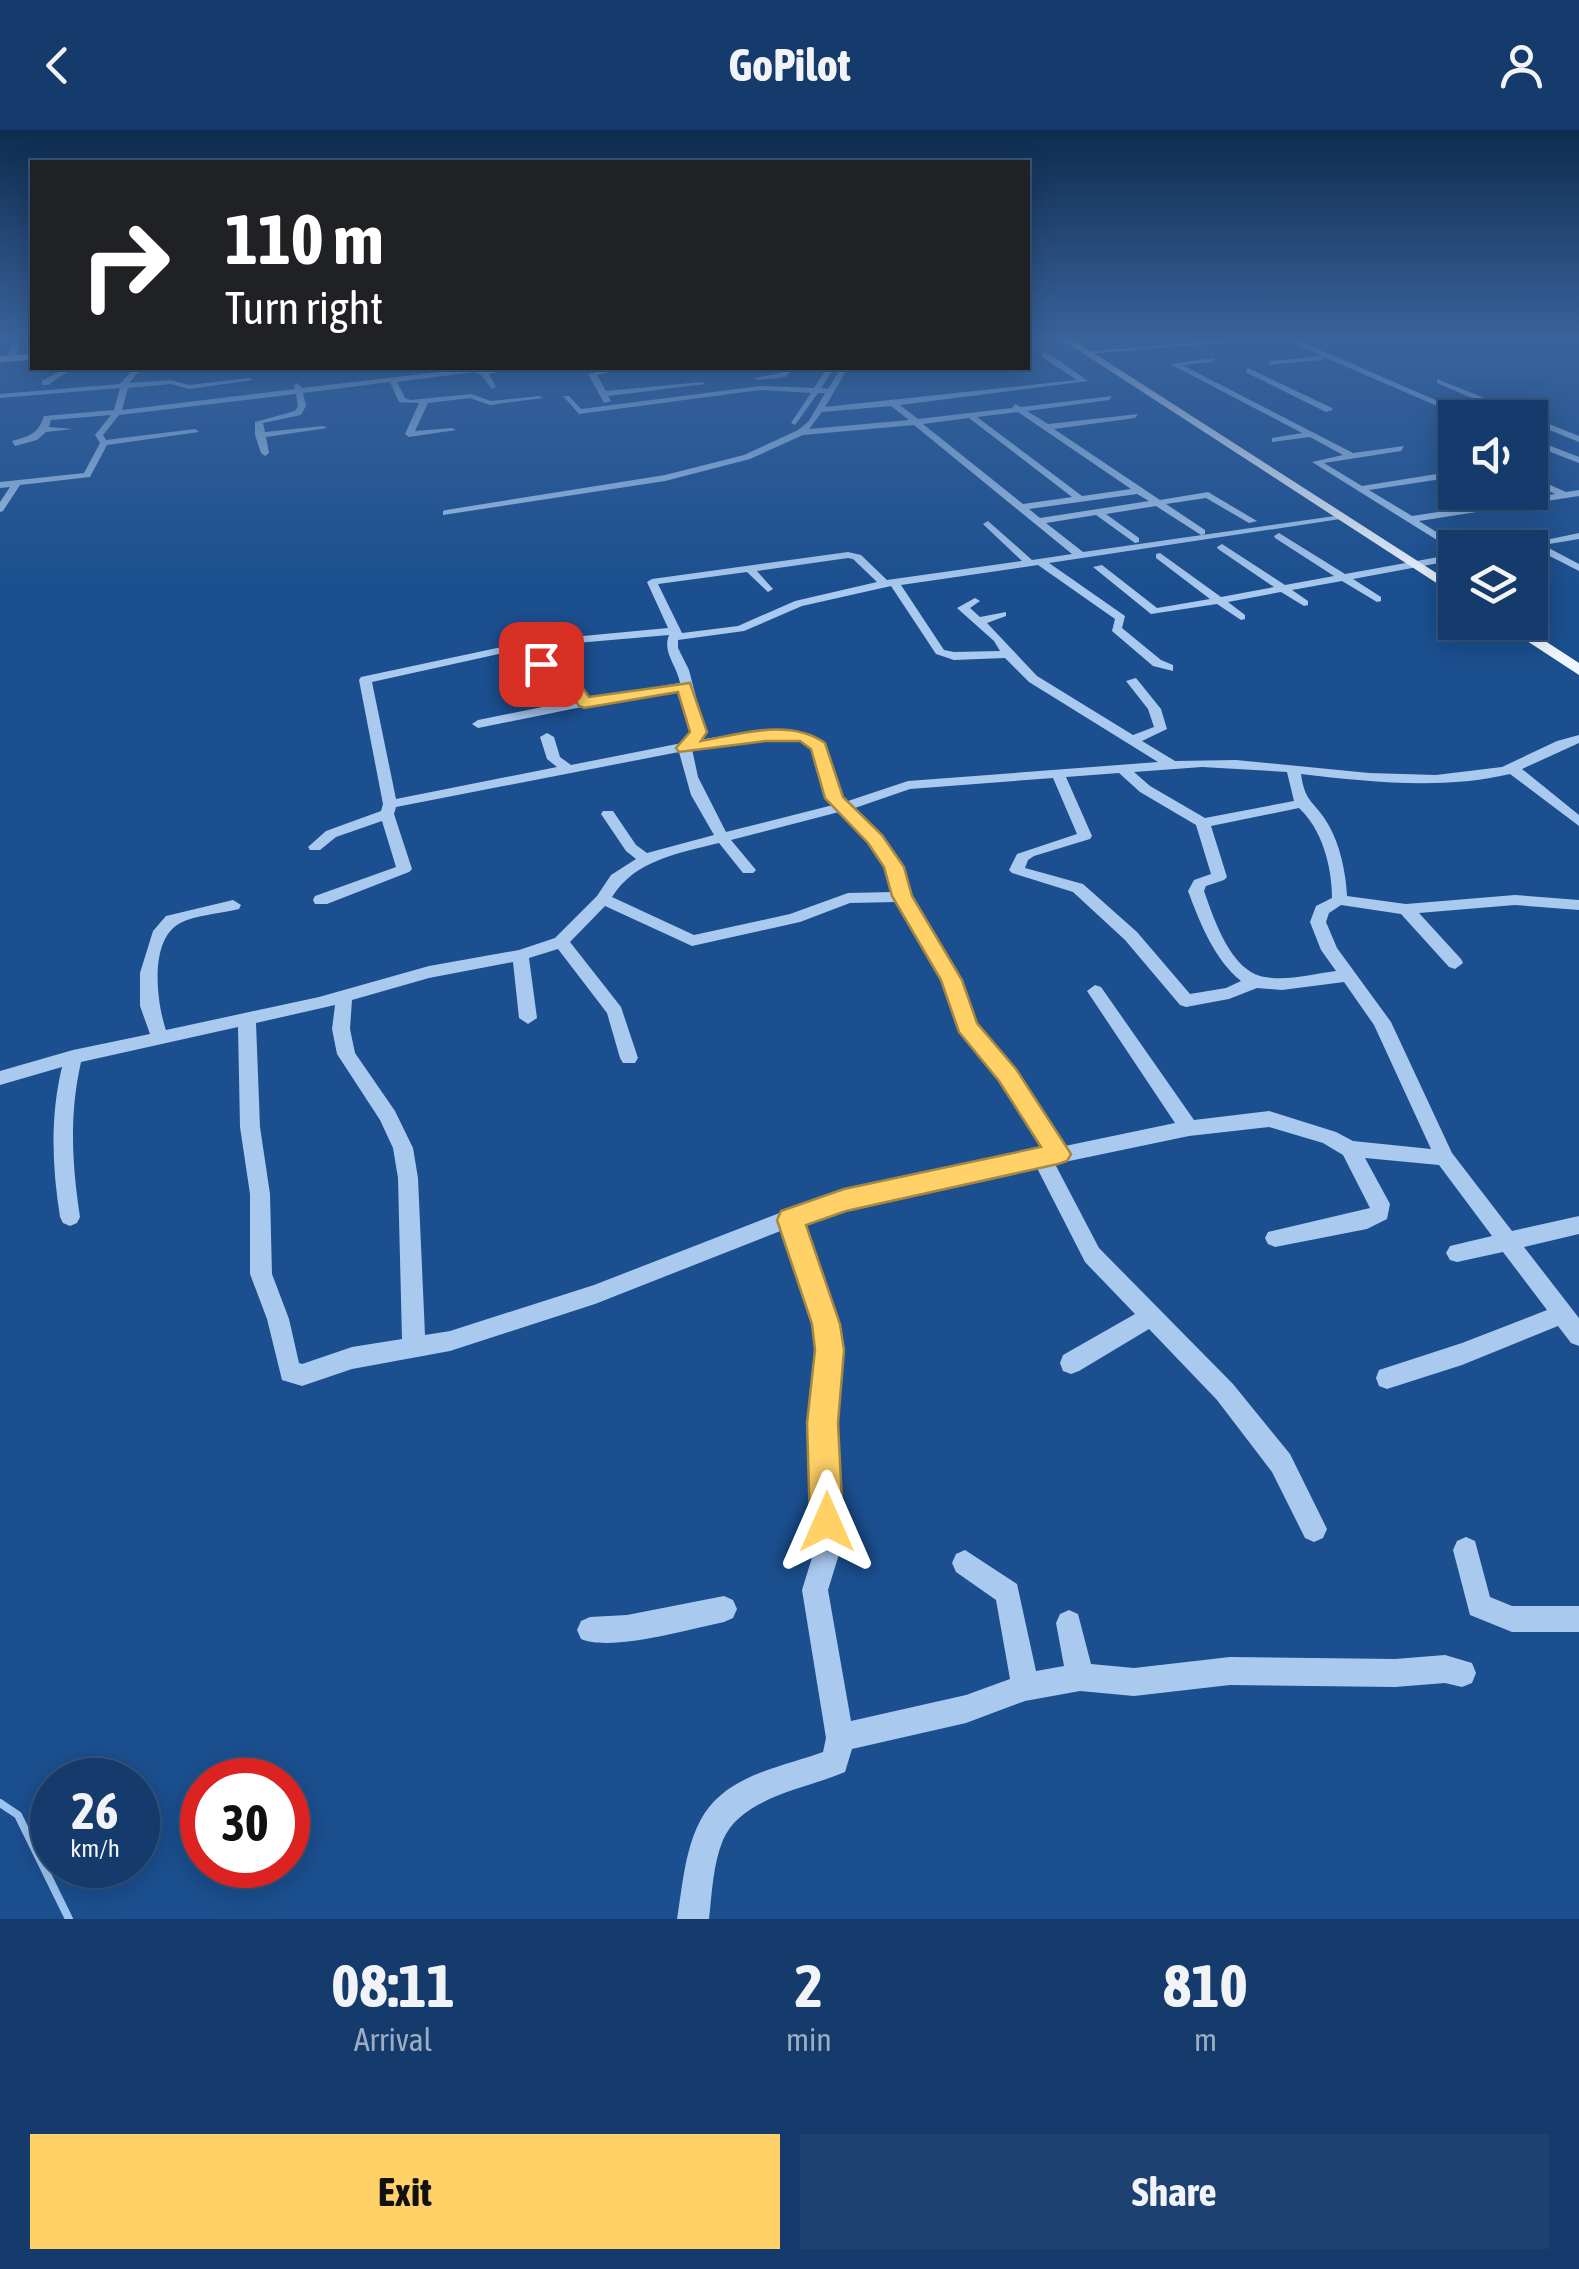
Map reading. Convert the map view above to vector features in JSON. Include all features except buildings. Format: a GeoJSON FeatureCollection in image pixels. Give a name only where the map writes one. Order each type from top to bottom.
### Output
{"type":"FeatureCollection","features":[{"type":"Feature","properties":{"kind":"main road"},"geometry":{"type":"LineString","coordinates":[[1194,422],[1438,579]]}},
{"type":"Feature","properties":{"kind":"main road"},"geometry":{"type":"LineString","coordinates":[[1533,640],[1579,670]]}},
{"type":"Feature","properties":{"kind":"street"},"geometry":{"type":"LineString","coordinates":[[15,444],[34,438],[44,422]]}},
{"type":"Feature","properties":{"kind":"street"},"geometry":{"type":"LineString","coordinates":[[104,443],[99,435],[110,422]]}},
{"type":"Feature","properties":{"kind":"street"},"geometry":{"type":"LineString","coordinates":[[258,422],[266,453]]}},
{"type":"Feature","properties":{"kind":"street"},"geometry":{"type":"LineString","coordinates":[[414,422],[409,434],[452,430]]}},
{"type":"Feature","properties":{"kind":"street"},"geometry":{"type":"LineString","coordinates":[[786,432],[793,422]]}},
{"type":"Feature","properties":{"kind":"street"},"geometry":{"type":"LineString","coordinates":[[810,422],[799,434],[711,469],[446,513],[441,508],[704,465],[786,432],[799,434],[911,422]]}},
{"type":"Feature","properties":{"kind":"street"},"geometry":{"type":"LineString","coordinates":[[917,422],[1080,556]]}},
{"type":"Feature","properties":{"kind":"street"},"geometry":{"type":"LineString","coordinates":[[980,422],[1080,499]]}},
{"type":"Feature","properties":{"kind":"street"},"geometry":{"type":"LineString","coordinates":[[1041,422],[1200,532]]}},
{"type":"Feature","properties":{"kind":"street"},"geometry":{"type":"LineString","coordinates":[[1046,426],[1077,422]]}},
{"type":"Feature","properties":{"kind":"street"},"geometry":{"type":"LineString","coordinates":[[1286,422],[1350,456]]}},
{"type":"Feature","properties":{"kind":"street"},"geometry":{"type":"LineString","coordinates":[[1548,426],[1579,439]]}},
{"type":"Feature","properties":{"kind":"street"},"geometry":{"type":"LineString","coordinates":[[259,435],[323,428]]}},
{"type":"Feature","properties":{"kind":"street"},"geometry":{"type":"LineString","coordinates":[[42,430],[68,429]]}},
{"type":"Feature","properties":{"kind":"street"},"geometry":{"type":"LineString","coordinates":[[104,443],[195,432]]}},
{"type":"Feature","properties":{"kind":"street"},"geometry":{"type":"LineString","coordinates":[[1275,440],[1310,435]]}},
{"type":"Feature","properties":{"kind":"street"},"geometry":{"type":"LineString","coordinates":[[0,486],[87,474],[104,443]]}},
{"type":"Feature","properties":{"kind":"street"},"geometry":{"type":"LineString","coordinates":[[1402,448],[1316,462],[1438,536]]}},
{"type":"Feature","properties":{"kind":"street"},"geometry":{"type":"LineString","coordinates":[[1548,448],[1579,460]]}},
{"type":"Feature","properties":{"kind":"street"},"geometry":{"type":"LineString","coordinates":[[1360,488],[1438,477]]}},
{"type":"Feature","properties":{"kind":"street"},"geometry":{"type":"LineString","coordinates":[[0,509],[16,484]]}},
{"type":"Feature","properties":{"kind":"street"},"geometry":{"type":"LineString","coordinates":[[1548,486],[1579,501]]}},
{"type":"Feature","properties":{"kind":"street"},"geometry":{"type":"LineString","coordinates":[[1024,508],[1137,491]]}},
{"type":"Feature","properties":{"kind":"street"},"geometry":{"type":"LineString","coordinates":[[1412,520],[1579,493]]}},
{"type":"Feature","properties":{"kind":"street"},"geometry":{"type":"LineString","coordinates":[[1039,521],[1208,495],[1252,522]]}},
{"type":"Feature","properties":{"kind":"street"},"geometry":{"type":"LineString","coordinates":[[1097,511],[1135,540]]}},
{"type":"Feature","properties":{"kind":"street"},"geometry":{"type":"LineString","coordinates":[[321,900],[404,869],[388,809],[365,680],[530,644],[740,630],[799,603],[890,584],[1342,518]]}},
{"type":"Feature","properties":{"kind":"street"},"geometry":{"type":"LineString","coordinates":[[988,524],[1035,562],[1121,618],[1116,629],[1157,663],[1169,668]]}},
{"type":"Feature","properties":{"kind":"street"},"geometry":{"type":"LineString","coordinates":[[1278,536],[1377,599]]}},
{"type":"Feature","properties":{"kind":"street"},"geometry":{"type":"LineString","coordinates":[[1548,542],[1579,536]]}},
{"type":"Feature","properties":{"kind":"street"},"geometry":{"type":"LineString","coordinates":[[1222,547],[1304,603]]}},
{"type":"Feature","properties":{"kind":"street"},"geometry":{"type":"LineString","coordinates":[[1548,551],[1579,568]]}},
{"type":"Feature","properties":{"kind":"street"},"geometry":{"type":"LineString","coordinates":[[748,870],[702,800],[686,762],[685,748],[699,732],[684,686],[686,676],[670,646],[676,633],[652,582],[852,555],[890,584],[940,652],[954,656],[1008,654]]}},
{"type":"Feature","properties":{"kind":"street"},"geometry":{"type":"LineString","coordinates":[[1160,556],[1241,617]]}},
{"type":"Feature","properties":{"kind":"street"},"geometry":{"type":"LineString","coordinates":[[1098,567],[1155,612],[1438,560]]}},
{"type":"Feature","properties":{"kind":"street"},"geometry":{"type":"LineString","coordinates":[[750,568],[768,589]]}},
{"type":"Feature","properties":{"kind":"street"},"geometry":{"type":"LineString","coordinates":[[975,602],[962,606],[998,639],[1033,680],[1170,764]]}},
{"type":"Feature","properties":{"kind":"street"},"geometry":{"type":"LineString","coordinates":[[978,622],[1002,614]]}},
{"type":"Feature","properties":{"kind":"street"},"geometry":{"type":"LineString","coordinates":[[530,665],[546,665],[569,679],[584,703]]}},
{"type":"Feature","properties":{"kind":"street"},"geometry":{"type":"LineString","coordinates":[[1132,680],[1158,714],[1161,725],[1154,732],[1132,740]]}},
{"type":"Feature","properties":{"kind":"street"},"geometry":{"type":"LineString","coordinates":[[478,724],[684,686]]}},
{"type":"Feature","properties":{"kind":"street"},"geometry":{"type":"LineString","coordinates":[[315,846],[331,834],[388,809],[685,748],[766,736],[804,736],[818,747],[834,798],[875,839],[894,867],[902,896],[952,980],[967,1026],[1008,1075],[1050,1157],[1092,1255],[1225,1392],[1281,1463],[1314,1529]]}},
{"type":"Feature","properties":{"kind":"street"},"geometry":{"type":"LineString","coordinates":[[547,737],[554,759],[570,770]]}},
{"type":"Feature","properties":{"kind":"street"},"geometry":{"type":"LineString","coordinates":[[0,1078],[73,1057],[247,1020],[561,942],[603,899],[616,878],[646,859],[843,807],[908,785],[1234,762],[1294,771],[1405,779],[1468,776],[1512,769],[1579,739]]}},
{"type":"Feature","properties":{"kind":"street"},"geometry":{"type":"LineString","coordinates":[[1512,769],[1579,822]]}},
{"type":"Feature","properties":{"kind":"street"},"geometry":{"type":"LineString","coordinates":[[1122,770],[1145,789],[1203,823],[1300,804]]}},
{"type":"Feature","properties":{"kind":"street"},"geometry":{"type":"LineString","coordinates":[[1294,771],[1300,804],[1319,821],[1327,837],[1339,900]]}},
{"type":"Feature","properties":{"kind":"street"},"geometry":{"type":"LineString","coordinates":[[1058,774],[1086,836],[1029,853],[1022,857],[1017,870],[1078,888],[1131,936],[1186,1001],[1228,993],[1255,982],[1346,976]]}},
{"type":"Feature","properties":{"kind":"street"},"geometry":{"type":"LineString","coordinates":[[608,814],[631,848],[646,859]]}},
{"type":"Feature","properties":{"kind":"street"},"geometry":{"type":"LineString","coordinates":[[1203,823],[1219,877],[1196,885],[1198,896],[1226,955],[1255,982]]}},
{"type":"Feature","properties":{"kind":"street"},"geometry":{"type":"LineString","coordinates":[[603,899],[692,941],[794,918],[848,898],[902,896]]}},
{"type":"Feature","properties":{"kind":"street"},"geometry":{"type":"LineString","coordinates":[[1579,905],[1515,900],[1406,909],[1339,900],[1322,910],[1318,922],[1329,950],[1382,1022],[1445,1158],[1579,1336]]}},
{"type":"Feature","properties":{"kind":"street"},"geometry":{"type":"LineString","coordinates":[[160,1038],[148,1006],[148,972],[159,935],[172,920],[233,905]]}},
{"type":"Feature","properties":{"kind":"street"},"geometry":{"type":"LineString","coordinates":[[1406,909],[1455,964]]}},
{"type":"Feature","properties":{"kind":"street"},"geometry":{"type":"LineString","coordinates":[[561,942],[615,1011],[629,1058]]}},
{"type":"Feature","properties":{"kind":"street"},"geometry":{"type":"LineString","coordinates":[[520,955],[528,1018]]}},
{"type":"Feature","properties":{"kind":"street"},"geometry":{"type":"LineString","coordinates":[[1096,991],[1189,1128]]}},
{"type":"Feature","properties":{"kind":"street"},"geometry":{"type":"LineString","coordinates":[[344,994],[341,1029],[346,1054],[388,1116],[403,1148],[408,1178],[414,1348]]}},
{"type":"Feature","properties":{"kind":"street"},"geometry":{"type":"LineString","coordinates":[[247,1020],[250,1127],[260,1194],[261,1274],[278,1319],[290,1372],[302,1375],[352,1358],[450,1341],[595,1294],[713,1245],[844,1200],[1189,1128],[1269,1118],[1329,1137],[1350,1149],[1445,1158]]}},
{"type":"Feature","properties":{"kind":"street"},"geometry":{"type":"LineString","coordinates":[[70,1218],[61,1154],[61,1101],[73,1057]]}},
{"type":"Feature","properties":{"kind":"street"},"geometry":{"type":"LineString","coordinates":[[1275,1238],[1380,1214],[1380,1204],[1350,1149]]}},
{"type":"Feature","properties":{"kind":"street"},"geometry":{"type":"LineString","coordinates":[[693,1919],[704,1851],[718,1820],[734,1802],[835,1762],[840,1738],[815,1590],[827,1551],[827,1463],[822,1423],[829,1350],[826,1324],[790,1220]]}},
{"type":"Feature","properties":{"kind":"street"},"geometry":{"type":"LineString","coordinates":[[1457,1253],[1508,1238],[1579,1225]]}},
{"type":"Feature","properties":{"kind":"street"},"geometry":{"type":"LineString","coordinates":[[1387,1378],[1462,1354],[1560,1315]]}},
{"type":"Feature","properties":{"kind":"street"},"geometry":{"type":"LineString","coordinates":[[1072,1363],[1151,1316]]}},
{"type":"Feature","properties":{"kind":"street"},"geometry":{"type":"LineString","coordinates":[[1466,1550],[1479,1606],[1512,1619],[1579,1618]]}},
{"type":"Feature","properties":{"kind":"street"},"geometry":{"type":"LineString","coordinates":[[965,1563],[1008,1592],[1026,1687]]}},
{"type":"Feature","properties":{"kind":"street"},"geometry":{"type":"LineString","coordinates":[[590,1630],[627,1628],[724,1609]]}},
{"type":"Feature","properties":{"kind":"street"},"geometry":{"type":"LineString","coordinates":[[1069,1623],[1080,1678]]}},
{"type":"Feature","properties":{"kind":"street"},"geometry":{"type":"LineString","coordinates":[[840,1738],[966,1709],[1026,1687],[1080,1678],[1134,1682],[1230,1671],[1395,1673],[1445,1669],[1462,1673]]}},
{"type":"Feature","properties":{"kind":"waterway"},"geometry":{"type":"LineString","coordinates":[[0,1803],[18,1815],[69,1919]]}},
{"type":"Feature","properties":{"kind":"route"},"geometry":{"type":"LineString","coordinates":[[541,664],[569,679],[584,703],[684,686],[699,732],[685,748],[766,736],[804,736],[818,747],[834,798],[875,839],[894,867],[902,896],[952,980],[967,1026],[1008,1075],[1058,1154],[844,1200],[790,1220],[826,1324],[829,1350],[822,1423],[827,1522]]}}]}
